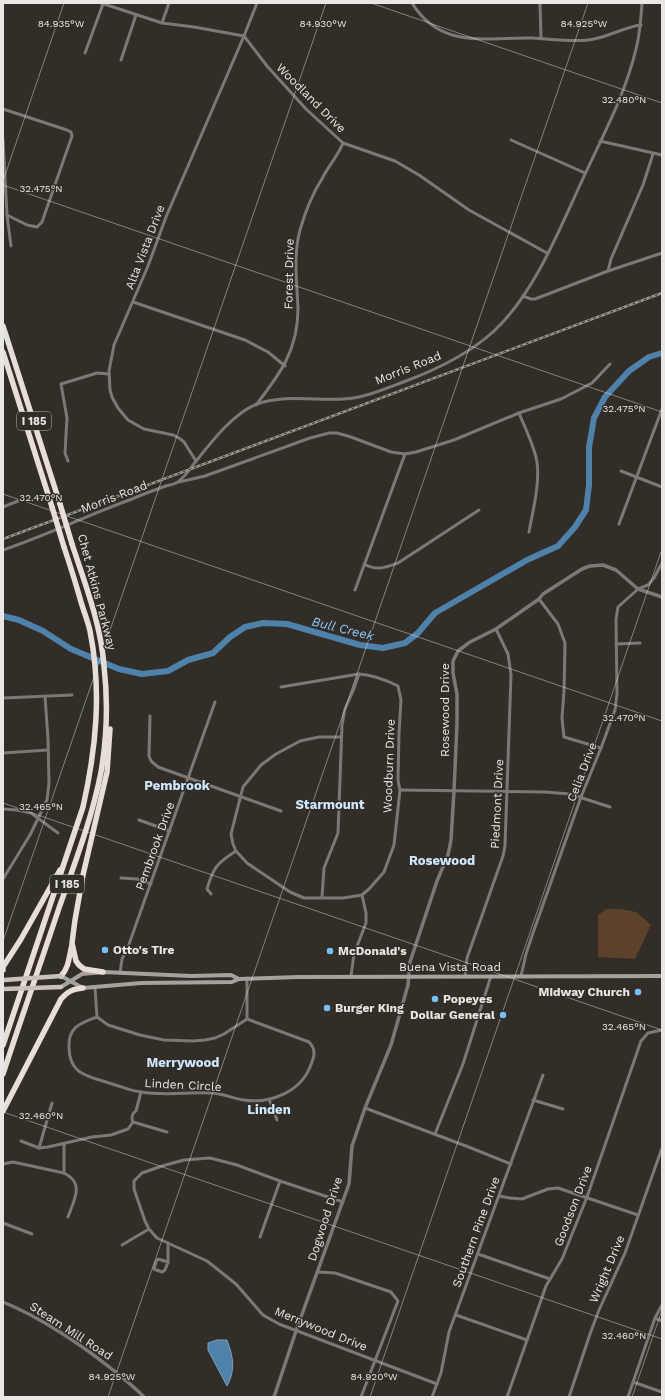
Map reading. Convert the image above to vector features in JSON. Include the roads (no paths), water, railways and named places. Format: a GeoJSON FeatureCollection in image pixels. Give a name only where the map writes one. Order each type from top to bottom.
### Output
{"type":"FeatureCollection","features":[{"type":"Feature","properties":{"kind":"highway","name":"Chet Atkins Parkway"},"geometry":{"type":"LineString","coordinates":[[3,326],[100,634],[107,689]]}},
{"type":"Feature","properties":{"kind":"highway","name":"Chet Atkins Parkway"},"geometry":{"type":"LineString","coordinates":[[3,352],[90,630],[94,655],[96,684],[96,725],[90,776],[83,807],[3,1045]]}},
{"type":"Feature","properties":{"kind":"highway"},"geometry":{"type":"LineString","coordinates":[[61,976],[65,973],[68,963],[83,875],[107,772],[109,735],[107,689]]}},
{"type":"Feature","properties":{"kind":"highway","name":"I 185"},"geometry":{"type":"LineString","coordinates":[[3,1074],[81,844],[93,802],[101,772],[105,743],[107,689]]}},
{"type":"Feature","properties":{"kind":"highway"},"geometry":{"type":"LineString","coordinates":[[3,969],[67,855]]}},
{"type":"Feature","properties":{"kind":"highway"},"geometry":{"type":"LineString","coordinates":[[72,943],[76,961],[79,965],[84,969],[103,972]]}},
{"type":"Feature","properties":{"kind":"highway"},"geometry":{"type":"LineString","coordinates":[[3,1111],[61,999],[68,991],[83,988]]}},
{"type":"Feature","properties":{"kind":"main road","name":"Buena Vista Road"},"geometry":{"type":"LineString","coordinates":[[3,989],[61,987],[82,974],[103,972],[193,976],[231,975],[239,979]]}},
{"type":"Feature","properties":{"kind":"main road","name":"Buena Vista Road"},"geometry":{"type":"LineString","coordinates":[[61,976],[83,988],[95,988],[141,983],[232,982],[247,978],[351,976],[662,976]]}},
{"type":"Feature","properties":{"kind":"main road"},"geometry":{"type":"LineString","coordinates":[[4,979],[61,976]]}},
{"type":"Feature","properties":{"kind":"street"},"geometry":{"type":"LineString","coordinates":[[85,54],[102,3],[162,23],[244,36]]}},
{"type":"Feature","properties":{"kind":"street"},"geometry":{"type":"LineString","coordinates":[[162,23],[169,3]]}},
{"type":"Feature","properties":{"kind":"street","name":"Alta Vista Drive"},"geometry":{"type":"LineString","coordinates":[[196,461],[184,442],[179,438],[173,435],[144,430],[128,420],[118,408],[112,397],[109,374],[110,360],[114,345],[148,266],[166,217],[257,3]]}},
{"type":"Feature","properties":{"kind":"street"},"geometry":{"type":"LineString","coordinates":[[412,3],[427,22],[439,30],[452,36],[470,40],[594,40],[633,26],[641,25]]}},
{"type":"Feature","properties":{"kind":"street"},"geometry":{"type":"LineString","coordinates":[[540,3],[541,39]]}},
{"type":"Feature","properties":{"kind":"street","name":"Morris Road"},"geometry":{"type":"LineString","coordinates":[[3,550],[131,499],[179,482],[221,431],[244,412],[256,405],[274,400],[348,399],[385,388],[422,375],[459,356],[488,336],[505,319],[523,296],[547,253],[600,141],[636,51],[641,25],[642,3]]}},
{"type":"Feature","properties":{"kind":"street"},"geometry":{"type":"LineString","coordinates":[[122,60],[136,15]]}},
{"type":"Feature","properties":{"kind":"street","name":"Woodland Drive"},"geometry":{"type":"LineString","coordinates":[[244,36],[267,66],[306,109],[343,143],[395,161],[469,210],[547,253]]}},
{"type":"Feature","properties":{"kind":"street"},"geometry":{"type":"LineString","coordinates":[[3,109],[71,132],[72,136],[42,222],[37,228],[27,225],[7,215]]}},
{"type":"Feature","properties":{"kind":"street"},"geometry":{"type":"LineString","coordinates":[[3,139],[7,215],[11,246]]}},
{"type":"Feature","properties":{"kind":"street"},"geometry":{"type":"LineString","coordinates":[[511,140],[585,173]]}},
{"type":"Feature","properties":{"kind":"street"},"geometry":{"type":"LineString","coordinates":[[600,141],[662,155]]}},
{"type":"Feature","properties":{"kind":"street","name":"Forest Drive"},"geometry":{"type":"LineString","coordinates":[[256,405],[284,366],[294,342],[298,311],[296,245],[300,230],[315,192],[343,143]]}},
{"type":"Feature","properties":{"kind":"street"},"geometry":{"type":"LineString","coordinates":[[608,271],[611,259],[643,185],[653,154]]}},
{"type":"Feature","properties":{"kind":"street"},"geometry":{"type":"LineString","coordinates":[[523,296],[535,299],[608,271],[662,253]]}},
{"type":"Feature","properties":{"kind":"street"},"geometry":{"type":"LineString","coordinates":[[133,302],[245,340],[268,352],[284,366]]}},
{"type":"Feature","properties":{"kind":"street"},"geometry":{"type":"LineString","coordinates":[[179,482],[205,476],[310,438],[329,433],[337,433],[391,452],[405,454],[416,452],[454,440],[519,412],[561,399],[592,383],[610,364]]}},
{"type":"Feature","properties":{"kind":"street"},"geometry":{"type":"LineString","coordinates":[[68,461],[65,453],[67,418],[61,384],[97,373],[109,374]]}},
{"type":"Feature","properties":{"kind":"street"},"geometry":{"type":"LineString","coordinates":[[619,524],[636,477],[645,458],[662,409]]}},
{"type":"Feature","properties":{"kind":"street"},"geometry":{"type":"LineString","coordinates":[[519,412],[534,449],[537,462],[538,480],[529,532]]}},
{"type":"Feature","properties":{"kind":"street"},"geometry":{"type":"LineString","coordinates":[[355,590],[405,454]]}},
{"type":"Feature","properties":{"kind":"street"},"geometry":{"type":"LineString","coordinates":[[621,471],[662,487]]}},
{"type":"Feature","properties":{"kind":"street"},"geometry":{"type":"LineString","coordinates":[[3,506],[18,501]]}},
{"type":"Feature","properties":{"kind":"street"},"geometry":{"type":"LineString","coordinates":[[364,564],[377,569],[398,563],[479,510]]}},
{"type":"Feature","properties":{"kind":"street","name":"Celia Drive"},"geometry":{"type":"LineString","coordinates":[[521,976],[526,954],[581,797],[615,710],[617,694],[616,619],[618,607],[638,589],[648,584],[654,578],[662,563]]}},
{"type":"Feature","properties":{"kind":"street","name":"Rosewood Drive"},"geometry":{"type":"LineString","coordinates":[[408,977],[410,962],[437,881],[448,855],[451,840],[457,694],[453,674],[453,661],[458,651],[470,642],[496,629],[539,599],[543,594],[582,569],[590,566],[603,565],[616,570],[638,589],[662,597]]}},
{"type":"Feature","properties":{"kind":"street"},"geometry":{"type":"LineString","coordinates":[[539,599],[558,624],[565,643],[562,718],[564,737],[601,748]]}},
{"type":"Feature","properties":{"kind":"street","name":"Piedmont Drive"},"geometry":{"type":"LineString","coordinates":[[465,977],[467,958],[503,856],[505,846],[511,675],[508,654],[496,629]]}},
{"type":"Feature","properties":{"kind":"street"},"geometry":{"type":"LineString","coordinates":[[616,644],[640,643]]}},
{"type":"Feature","properties":{"kind":"street"},"geometry":{"type":"LineString","coordinates":[[322,897],[324,868],[338,833],[341,737],[345,709],[353,692],[358,674]]}},
{"type":"Feature","properties":{"kind":"street","name":"Woodburn Drive"},"geometry":{"type":"LineString","coordinates":[[281,687],[358,674],[367,675],[398,686],[401,700],[398,780],[400,790],[394,845],[384,872],[362,895]]}},
{"type":"Feature","properties":{"kind":"street"},"geometry":{"type":"LineString","coordinates":[[3,698],[72,695]]}},
{"type":"Feature","properties":{"kind":"street"},"geometry":{"type":"LineString","coordinates":[[3,878],[40,818],[47,800],[49,783],[45,696]]}},
{"type":"Feature","properties":{"kind":"street","name":"Pembrook Drive"},"geometry":{"type":"LineString","coordinates":[[120,973],[122,959],[151,884],[215,702]]}},
{"type":"Feature","properties":{"kind":"street"},"geometry":{"type":"LineString","coordinates":[[150,716],[149,756],[151,761],[158,767],[281,811]]}},
{"type":"Feature","properties":{"kind":"street"},"geometry":{"type":"LineString","coordinates":[[341,737],[319,737],[300,741],[276,754],[261,765],[243,787],[231,834],[236,851],[246,863],[290,892],[304,898],[343,898],[362,895],[366,913],[366,923],[354,954],[351,976]]}},
{"type":"Feature","properties":{"kind":"street"},"geometry":{"type":"LineString","coordinates":[[3,753],[48,750]]}},
{"type":"Feature","properties":{"kind":"street"},"geometry":{"type":"LineString","coordinates":[[400,790],[545,792],[570,794],[610,807]]}},
{"type":"Feature","properties":{"kind":"street"},"geometry":{"type":"LineString","coordinates":[[3,810],[17,810],[32,813],[58,833]]}},
{"type":"Feature","properties":{"kind":"street"},"geometry":{"type":"LineString","coordinates":[[139,820],[170,831]]}},
{"type":"Feature","properties":{"kind":"street"},"geometry":{"type":"LineString","coordinates":[[211,894],[208,889],[213,872],[221,860],[236,851]]}},
{"type":"Feature","properties":{"kind":"street"},"geometry":{"type":"LineString","coordinates":[[121,878],[137,879],[151,884]]}},
{"type":"Feature","properties":{"kind":"street"},"geometry":{"type":"LineString","coordinates":[[435,1134],[463,1064],[491,976]]}},
{"type":"Feature","properties":{"kind":"street","name":"Dogwood Drive"},"geometry":{"type":"LineString","coordinates":[[274,1397],[349,1184],[352,1146],[365,1108],[391,1045],[408,985],[408,977]]}},
{"type":"Feature","properties":{"kind":"street"},"geometry":{"type":"LineString","coordinates":[[95,988],[97,1017],[108,1025],[140,1035],[164,1040],[205,1040],[224,1034],[247,1019],[247,978]]}},
{"type":"Feature","properties":{"kind":"street","name":"Linden Circle"},"geometry":{"type":"LineString","coordinates":[[97,1017],[80,1024],[71,1033],[68,1043],[69,1054],[74,1068],[88,1077],[141,1092],[211,1093],[251,1101],[269,1099],[287,1093],[302,1080],[308,1072],[314,1054],[313,1046],[309,1042],[247,1019]]}},
{"type":"Feature","properties":{"kind":"street","name":"Goodson Drive"},"geometry":{"type":"LineString","coordinates":[[507,1397],[546,1286],[564,1253],[587,1197],[641,1041],[648,1033],[662,1030]]}},
{"type":"Feature","properties":{"kind":"street","name":"Southern Pine Drive"},"geometry":{"type":"LineString","coordinates":[[432,1397],[442,1369],[449,1332],[543,1075]]}},
{"type":"Feature","properties":{"kind":"street"},"geometry":{"type":"LineString","coordinates":[[22,1141],[39,1148],[92,1137],[111,1135],[128,1129],[132,1122],[141,1092]]}},
{"type":"Feature","properties":{"kind":"street"},"geometry":{"type":"LineString","coordinates":[[269,1099],[277,1120]]}},
{"type":"Feature","properties":{"kind":"street"},"geometry":{"type":"LineString","coordinates":[[533,1100],[563,1109]]}},
{"type":"Feature","properties":{"kind":"street"},"geometry":{"type":"LineString","coordinates":[[39,1148],[52,1102]]}},
{"type":"Feature","properties":{"kind":"street"},"geometry":{"type":"LineString","coordinates":[[365,1108],[511,1164]]}},
{"type":"Feature","properties":{"kind":"street"},"geometry":{"type":"LineString","coordinates":[[132,1122],[167,1132]]}},
{"type":"Feature","properties":{"kind":"street"},"geometry":{"type":"LineString","coordinates":[[64,1144],[64,1173]]}},
{"type":"Feature","properties":{"kind":"street","name":"Wright Drive"},"geometry":{"type":"LineString","coordinates":[[569,1397],[590,1334],[599,1310],[620,1266],[662,1148]]}},
{"type":"Feature","properties":{"kind":"street"},"geometry":{"type":"LineString","coordinates":[[122,1245],[148,1229],[139,1207],[134,1189],[134,1181],[142,1173],[176,1162],[195,1158],[217,1159],[343,1202]]}},
{"type":"Feature","properties":{"kind":"street"},"geometry":{"type":"LineString","coordinates":[[3,1164],[13,1162],[64,1173],[71,1176],[75,1182],[77,1190],[68,1217]]}},
{"type":"Feature","properties":{"kind":"street"},"geometry":{"type":"LineString","coordinates":[[260,1238],[280,1181]]}},
{"type":"Feature","properties":{"kind":"street"},"geometry":{"type":"LineString","coordinates":[[499,1196],[522,1198],[548,1189],[558,1188],[638,1215]]}},
{"type":"Feature","properties":{"kind":"street"},"geometry":{"type":"LineString","coordinates":[[3,1222],[32,1234]]}},
{"type":"Feature","properties":{"kind":"street","name":"Merrywood Drive"},"geometry":{"type":"LineString","coordinates":[[148,1229],[157,1238],[207,1261],[236,1284],[263,1315],[279,1324],[437,1384]]}},
{"type":"Feature","properties":{"kind":"street"},"geometry":{"type":"LineString","coordinates":[[168,1243],[168,1262],[166,1270],[162,1272],[154,1269],[158,1259],[168,1262]]}},
{"type":"Feature","properties":{"kind":"street"},"geometry":{"type":"LineString","coordinates":[[478,1254],[550,1279]]}},
{"type":"Feature","properties":{"kind":"street"},"geometry":{"type":"LineString","coordinates":[[318,1272],[336,1272],[391,1292],[398,1301],[362,1397]]}},
{"type":"Feature","properties":{"kind":"street","name":"Steam Mill Road"},"geometry":{"type":"LineString","coordinates":[[3,1302],[50,1327],[85,1349],[117,1373],[144,1397]]}},
{"type":"Feature","properties":{"kind":"street"},"geometry":{"type":"LineString","coordinates":[[628,1397],[655,1318],[662,1305]]}},
{"type":"Feature","properties":{"kind":"street"},"geometry":{"type":"LineString","coordinates":[[456,1314],[526,1340]]}},
{"type":"Feature","properties":{"kind":"street"},"geometry":{"type":"LineString","coordinates":[[655,1318],[662,1320]]}},
{"type":"Feature","properties":{"kind":"street"},"geometry":{"type":"LineString","coordinates":[[633,1382],[662,1392]]}},
{"type":"Feature","properties":{"kind":"water"},"geometry":{"type":"Polygon","coordinates":[[[217,1340],[227,1340],[231,1352],[233,1368],[227,1386],[208,1350],[208,1343],[217,1340]]]}},
{"type":"Feature","properties":{"kind":"waterway","name":"Bull Creek"},"geometry":{"type":"LineString","coordinates":[[3,616],[19,620],[43,631],[71,649],[119,669],[142,674],[168,671],[188,660],[213,653],[230,637],[245,627],[263,623],[287,624],[360,645],[383,648],[405,643],[418,633],[435,613],[527,560],[558,546],[575,527],[586,510],[589,485],[589,447],[594,418],[605,397],[629,371],[649,357],[662,353]]}},
{"type":"Feature","properties":{"kind":"railway"},"geometry":{"type":"LineString","coordinates":[[3,539],[662,293]]}},
{"type":"Feature","properties":{"kind":"place","name":"Otto's Tire"},"geometry":{"type":"Point","coordinates":[105,950]}},
{"type":"Feature","properties":{"kind":"place","name":"McDonald's"},"geometry":{"type":"Point","coordinates":[330,951]}},
{"type":"Feature","properties":{"kind":"place","name":"Midway Church"},"geometry":{"type":"Point","coordinates":[638,992]}},
{"type":"Feature","properties":{"kind":"place","name":"Popeyes"},"geometry":{"type":"Point","coordinates":[435,999]}},
{"type":"Feature","properties":{"kind":"place","name":"Burger King"},"geometry":{"type":"Point","coordinates":[327,1008]}},
{"type":"Feature","properties":{"kind":"place","name":"Dollar General"},"geometry":{"type":"Point","coordinates":[503,1015]}},
{"type":"Feature","properties":{"kind":"district","name":"Pembrook"},"geometry":{"type":"Point","coordinates":[177,785]}},
{"type":"Feature","properties":{"kind":"district","name":"Starmount"},"geometry":{"type":"Point","coordinates":[330,804]}},
{"type":"Feature","properties":{"kind":"district","name":"Rosewood"},"geometry":{"type":"Point","coordinates":[442,860]}},
{"type":"Feature","properties":{"kind":"district","name":"Merrywood"},"geometry":{"type":"Point","coordinates":[183,1062]}},
{"type":"Feature","properties":{"kind":"district","name":"Linden"},"geometry":{"type":"Point","coordinates":[269,1109]}}]}
